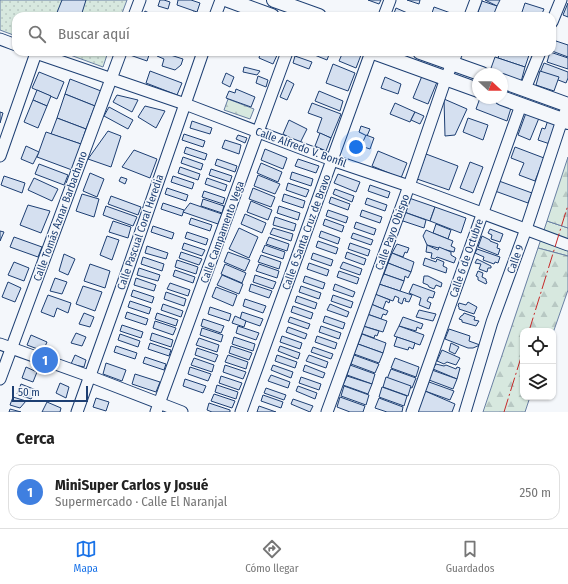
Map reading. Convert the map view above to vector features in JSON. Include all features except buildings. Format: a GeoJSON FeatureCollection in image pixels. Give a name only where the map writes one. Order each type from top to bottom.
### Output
{"type":"FeatureCollection","features":[{"type":"Feature","properties":{"kind":"main road"},"geometry":{"type":"LineString","coordinates":[[228,0],[261,12]]}},
{"type":"Feature","properties":{"kind":"main road"},"geometry":{"type":"LineString","coordinates":[[274,0],[303,9]]}},
{"type":"Feature","properties":{"kind":"main road"},"geometry":{"type":"LineString","coordinates":[[383,56],[472,88]]}},
{"type":"Feature","properties":{"kind":"main road"},"geometry":{"type":"LineString","coordinates":[[443,56],[454,58],[472,68]]}},
{"type":"Feature","properties":{"kind":"main road"},"geometry":{"type":"LineString","coordinates":[[508,83],[568,106]]}},
{"type":"Feature","properties":{"kind":"main road"},"geometry":{"type":"LineString","coordinates":[[508,100],[565,121]]}},
{"type":"Feature","properties":{"kind":"street"},"geometry":{"type":"LineString","coordinates":[[136,12],[140,0]]}},
{"type":"Feature","properties":{"kind":"street"},"geometry":{"type":"LineString","coordinates":[[216,12],[221,0]]}},
{"type":"Feature","properties":{"kind":"street"},"geometry":{"type":"LineString","coordinates":[[386,12],[390,0]]}},
{"type":"Feature","properties":{"kind":"street"},"geometry":{"type":"LineString","coordinates":[[472,12],[476,0]]}},
{"type":"Feature","properties":{"kind":"street"},"geometry":{"type":"LineString","coordinates":[[556,12],[561,0]]}},
{"type":"Feature","properties":{"kind":"street"},"geometry":{"type":"LineString","coordinates":[[0,39],[12,44]]}},
{"type":"Feature","properties":{"kind":"street"},"geometry":{"type":"LineString","coordinates":[[0,156],[34,56]]}},
{"type":"Feature","properties":{"kind":"street","name":"Calle Alfredo V. Bonfil"},"geometry":{"type":"LineString","coordinates":[[44,56],[185,104],[332,160],[409,186],[568,245]]}},
{"type":"Feature","properties":{"kind":"street","name":"Calle Tomás Aznar Barbachano"},"geometry":{"type":"LineString","coordinates":[[0,379],[119,56]]}},
{"type":"Feature","properties":{"kind":"street","name":"Calle Pascual Coral Heredia"},"geometry":{"type":"LineString","coordinates":[[76,412],[122,286],[202,56]]}},
{"type":"Feature","properties":{"kind":"street","name":"Calle Campamento Vega"},"geometry":{"type":"LineString","coordinates":[[157,408],[286,56]]}},
{"type":"Feature","properties":{"kind":"street","name":"Calle 6 Santa Cruz de Bravo"},"geometry":{"type":"LineString","coordinates":[[241,412],[371,56]]}},
{"type":"Feature","properties":{"kind":"street"},"geometry":{"type":"LineString","coordinates":[[525,89],[538,56]]}},
{"type":"Feature","properties":{"kind":"street","name":"Calle Payo Obispo"},"geometry":{"type":"LineString","coordinates":[[327,412],[454,58]]}},
{"type":"Feature","properties":{"kind":"street","name":"Calle 6 de Octubre"},"geometry":{"type":"LineString","coordinates":[[412,412],[521,105]]}},
{"type":"Feature","properties":{"kind":"street","name":"Calle 9"},"geometry":{"type":"LineString","coordinates":[[465,412],[492,322],[565,121],[568,106]]}},
{"type":"Feature","properties":{"kind":"street"},"geometry":{"type":"LineString","coordinates":[[0,344],[89,376],[157,408],[182,412]]}},
{"type":"Feature","properties":{"kind":"green space"},"geometry":{"type":"Polygon","coordinates":[[[0,0],[127,0],[122,12],[12,12],[12,34],[0,30],[0,0]]]}},
{"type":"Feature","properties":{"kind":"green space"},"geometry":{"type":"Polygon","coordinates":[[[73,56],[107,56],[103,67],[73,56]]]}},
{"type":"Feature","properties":{"kind":"green space"},"geometry":{"type":"Polygon","coordinates":[[[228,99],[254,109],[250,119],[224,110],[228,99]]]}},
{"type":"Feature","properties":{"kind":"green space"},"geometry":{"type":"Polygon","coordinates":[[[568,157],[568,228],[547,221],[568,157]]]}},
{"type":"Feature","properties":{"kind":"green space"},"geometry":{"type":"Polygon","coordinates":[[[547,221],[568,228],[568,256],[538,248],[547,221]]]}},
{"type":"Feature","properties":{"kind":"green space"},"geometry":{"type":"Polygon","coordinates":[[[538,248],[568,256],[568,290],[555,328],[520,328],[520,400],[529,400],[525,412],[483,412],[538,248]]]}},
{"type":"Feature","properties":{"kind":"power"},"geometry":{"type":"LineString","coordinates":[[530,328],[568,205]]}},
{"type":"Feature","properties":{"kind":"power"},"geometry":{"type":"LineString","coordinates":[[504,412],[520,361]]}},
{"type":"Feature","properties":{"kind":"place","name":"MiniSuper Carlos y Josué"},"geometry":{"type":"Point","coordinates":[45,360]}}]}
